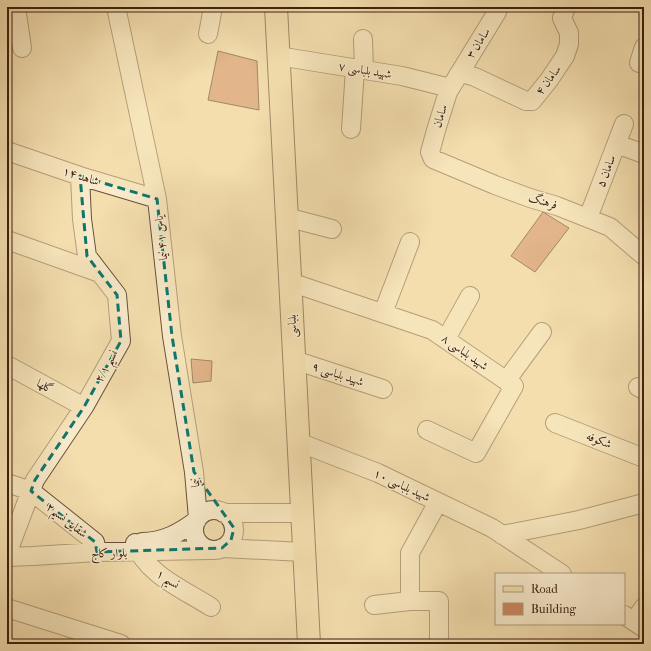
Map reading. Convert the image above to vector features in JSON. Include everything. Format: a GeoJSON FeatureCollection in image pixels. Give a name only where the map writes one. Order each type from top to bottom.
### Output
{"type":"FeatureCollection","features":[{"type":"Feature","properties":{"kind":"main road","name":"بلباسی"},"geometry":{"type":"LineString","coordinates":[[276,7],[303,552],[309,644]]}},
{"type":"Feature","properties":{"kind":"street"},"geometry":{"type":"LineString","coordinates":[[16,7],[22,48]]}},
{"type":"Feature","properties":{"kind":"street","name":"یاس ۴۱ نیما"},"geometry":{"type":"LineString","coordinates":[[116,7],[157,199],[172,336],[194,472]]}},
{"type":"Feature","properties":{"kind":"street"},"geometry":{"type":"LineString","coordinates":[[208,34],[213,7]]}},
{"type":"Feature","properties":{"kind":"street","name":"سامان ۴"},"geometry":{"type":"LineString","coordinates":[[454,82],[465,74],[475,77],[526,101],[532,101],[566,56],[569,33],[562,18],[566,7]]}},
{"type":"Feature","properties":{"kind":"street","name":"سامان ۳"},"geometry":{"type":"LineString","coordinates":[[454,82],[497,12]]}},
{"type":"Feature","properties":{"kind":"street"},"geometry":{"type":"LineString","coordinates":[[351,130],[363,39]]}},
{"type":"Feature","properties":{"kind":"street","name":"شهید بلباسی ۷"},"geometry":{"type":"LineString","coordinates":[[278,56],[402,76],[454,82]]}},
{"type":"Feature","properties":{"kind":"street","name":"سامان"},"geometry":{"type":"LineString","coordinates":[[434,159],[430,152],[436,127],[454,82]]}},
{"type":"Feature","properties":{"kind":"street","name":"سامان ۵"},"geometry":{"type":"LineString","coordinates":[[588,218],[624,124]]}},
{"type":"Feature","properties":{"kind":"street"},"geometry":{"type":"LineString","coordinates":[[616,144],[644,154]]}},
{"type":"Feature","properties":{"kind":"street","name":"شاهد ۱۴"},"geometry":{"type":"LineString","coordinates":[[7,151],[80,176],[157,199]]}},
{"type":"Feature","properties":{"kind":"street","name":"فرهنگ"},"geometry":{"type":"LineString","coordinates":[[434,159],[495,185],[530,198],[558,206],[610,227],[644,256]]}},
{"type":"Feature","properties":{"kind":"street","name":"نسیم ۲/۱"},"geometry":{"type":"LineString","coordinates":[[8,550],[35,480],[84,407],[120,341],[117,295],[86,256],[82,219],[80,176]]}},
{"type":"Feature","properties":{"kind":"street"},"geometry":{"type":"LineString","coordinates":[[286,217],[332,229]]}},
{"type":"Feature","properties":{"kind":"street"},"geometry":{"type":"LineString","coordinates":[[7,240],[100,273]]}},
{"type":"Feature","properties":{"kind":"street"},"geometry":{"type":"LineString","coordinates":[[383,313],[410,242]]}},
{"type":"Feature","properties":{"kind":"street","name":"شهید بلباسی ۸"},"geometry":{"type":"LineString","coordinates":[[290,282],[432,330],[506,381]]}},
{"type":"Feature","properties":{"kind":"street"},"geometry":{"type":"LineString","coordinates":[[446,340],[470,296]]}},
{"type":"Feature","properties":{"kind":"street"},"geometry":{"type":"LineString","coordinates":[[427,430],[476,453],[514,386],[506,381],[542,332]]}},
{"type":"Feature","properties":{"kind":"street","name":"شهید بلباسی ۹"},"geometry":{"type":"LineString","coordinates":[[294,360],[383,389]]}},
{"type":"Feature","properties":{"kind":"street","name":"گلها"},"geometry":{"type":"LineString","coordinates":[[7,365],[84,407]]}},
{"type":"Feature","properties":{"kind":"street","name":"شکوفه"},"geometry":{"type":"LineString","coordinates":[[555,422],[644,458]]}},
{"type":"Feature","properties":{"kind":"street","name":"شهید بلباسی ١٠"},"geometry":{"type":"LineString","coordinates":[[298,442],[378,472],[492,528],[560,573]]}},
{"type":"Feature","properties":{"kind":"street","name":"نیما"},"geometry":{"type":"LineString","coordinates":[[194,472],[222,512]]}},
{"type":"Feature","properties":{"kind":"street","name":"نیما"},"geometry":{"type":"LineString","coordinates":[[194,472],[198,519]]}},
{"type":"Feature","properties":{"kind":"street"},"geometry":{"type":"LineString","coordinates":[[7,483],[31,491]]}},
{"type":"Feature","properties":{"kind":"street","name":"شقایق نسیم۲"},"geometry":{"type":"LineString","coordinates":[[31,491],[96,547]]}},
{"type":"Feature","properties":{"kind":"street"},"geometry":{"type":"LineString","coordinates":[[410,601],[410,553],[438,502]]}},
{"type":"Feature","properties":{"kind":"street"},"geometry":{"type":"LineString","coordinates":[[502,535],[579,520],[644,503]]}},
{"type":"Feature","properties":{"kind":"street"},"geometry":{"type":"LineString","coordinates":[[222,512],[232,522],[234,528],[234,534],[231,540],[216,549],[204,547],[199,543],[194,531],[198,519],[204,513],[210,511],[302,513]]}},
{"type":"Feature","properties":{"kind":"street","name":"بلوار کاج"},"geometry":{"type":"LineString","coordinates":[[136,547],[156,542],[184,530],[198,519]]}},
{"type":"Feature","properties":{"kind":"street","name":"بلوار کاج"},"geometry":{"type":"LineString","coordinates":[[8,550],[136,547],[303,552]]}},
{"type":"Feature","properties":{"kind":"street","name":"نسیم ۱"},"geometry":{"type":"LineString","coordinates":[[136,547],[154,572],[211,607]]}},
{"type":"Feature","properties":{"kind":"street"},"geometry":{"type":"LineString","coordinates":[[374,605],[410,601],[439,601],[439,644]]}},
{"type":"Feature","properties":{"kind":"street"},"geometry":{"type":"LineString","coordinates":[[7,608],[121,644]]}},
{"type":"Feature","properties":{"kind":"highlighted area"},"geometry":{"type":"Polygon","coordinates":[[[80,176],[157,199],[172,336],[194,472],[234,528],[231,540],[222,548],[97,552],[95,542],[31,491],[35,480],[84,407],[121,341],[117,295],[87,256],[80,176]]]}},
{"type":"Feature","properties":{"kind":"building"},"geometry":{"type":"Polygon","coordinates":[[[218,51],[257,61],[259,110],[208,100],[218,51]]]}},
{"type":"Feature","properties":{"kind":"building"},"geometry":{"type":"Polygon","coordinates":[[[543,212],[569,228],[535,272],[511,256],[543,212]]]}},
{"type":"Feature","properties":{"kind":"building"},"geometry":{"type":"Polygon","coordinates":[[[191,359],[212,361],[211,381],[193,383],[191,359]]]}}]}
